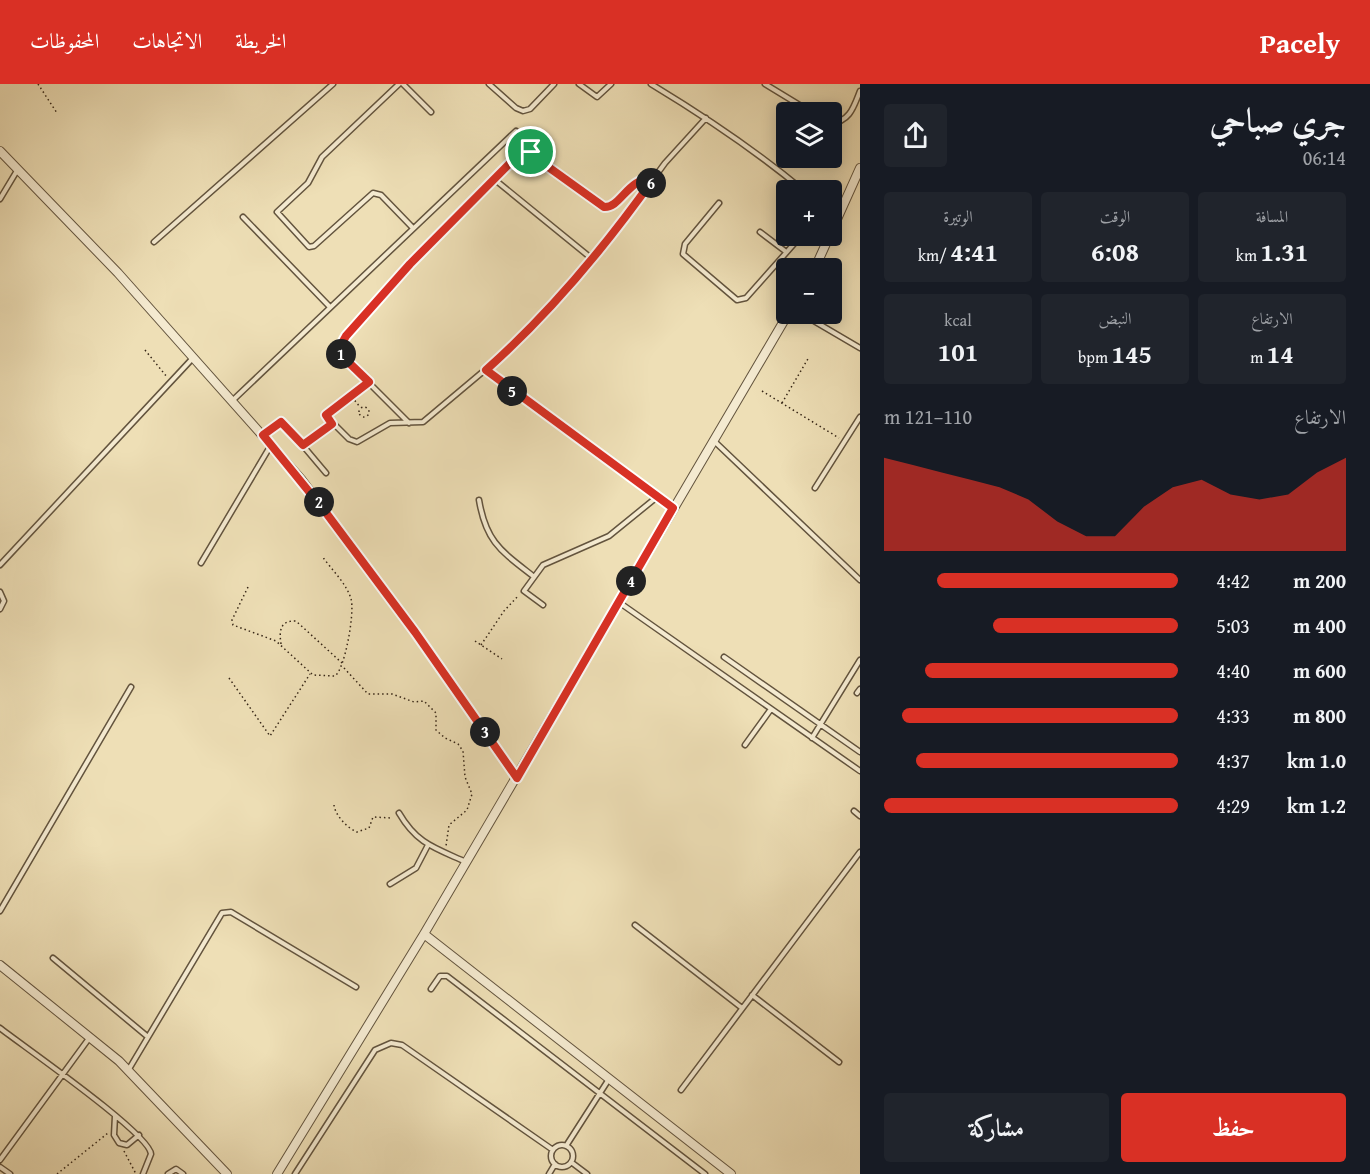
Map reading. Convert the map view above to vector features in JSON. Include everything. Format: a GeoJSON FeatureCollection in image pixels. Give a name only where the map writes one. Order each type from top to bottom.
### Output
{"type":"FeatureCollection","features":[{"type":"Feature","properties":{"kind":"street"},"geometry":{"type":"LineString","coordinates":[[0,151],[118,273],[192,359],[272,445],[324,510],[415,632],[517,778]]}},
{"type":"Feature","properties":{"kind":"street"},"geometry":{"type":"LineString","coordinates":[[842,212],[860,168]]}},
{"type":"Feature","properties":{"kind":"street"},"geometry":{"type":"LineString","coordinates":[[277,1174],[517,778],[782,324]]}},
{"type":"Feature","properties":{"kind":"street"},"geometry":{"type":"LineString","coordinates":[[424,934],[731,1174]]}},
{"type":"Feature","properties":{"kind":"street"},"geometry":{"type":"LineString","coordinates":[[0,965],[91,1036],[128,1070],[227,1174]]}},
{"type":"Feature","properties":{"kind":"lane"},"geometry":{"type":"LineString","coordinates":[[154,242],[333,84]]}},
{"type":"Feature","properties":{"kind":"lane"},"geometry":{"type":"LineString","coordinates":[[412,227],[381,195],[373,193],[314,246],[309,247],[277,212],[308,183],[322,157],[401,84],[431,112]]}},
{"type":"Feature","properties":{"kind":"lane"},"geometry":{"type":"LineString","coordinates":[[489,84],[516,108],[523,111],[530,109],[554,84]]}},
{"type":"Feature","properties":{"kind":"lane"},"geometry":{"type":"LineString","coordinates":[[579,84],[597,97],[611,84]]}},
{"type":"Feature","properties":{"kind":"lane"},"geometry":{"type":"LineString","coordinates":[[651,84],[706,118],[791,180]]}},
{"type":"Feature","properties":{"kind":"lane"},"geometry":{"type":"LineString","coordinates":[[765,84],[795,102]]}},
{"type":"Feature","properties":{"kind":"lane"},"geometry":{"type":"LineString","coordinates":[[842,120],[849,116],[860,91]]}},
{"type":"Feature","properties":{"kind":"lane"},"geometry":{"type":"LineString","coordinates":[[303,445],[332,424],[354,442],[390,423],[423,422],[486,370],[541,317],[706,118]]}},
{"type":"Feature","properties":{"kind":"lane"},"geometry":{"type":"LineString","coordinates":[[231,401],[516,130]]}},
{"type":"Feature","properties":{"kind":"lane"},"geometry":{"type":"LineString","coordinates":[[410,423],[341,355],[341,345],[346,336],[410,264],[507,165]]}},
{"type":"Feature","properties":{"kind":"lane"},"geometry":{"type":"LineString","coordinates":[[0,199],[18,168]]}},
{"type":"Feature","properties":{"kind":"lane"},"geometry":{"type":"LineString","coordinates":[[494,179],[591,258]]}},
{"type":"Feature","properties":{"kind":"lane"},"geometry":{"type":"LineString","coordinates":[[719,203],[685,244],[683,254],[734,298],[740,300],[746,298],[790,246]]}},
{"type":"Feature","properties":{"kind":"lane"},"geometry":{"type":"LineString","coordinates":[[243,217],[330,306]]}},
{"type":"Feature","properties":{"kind":"lane"},"geometry":{"type":"LineString","coordinates":[[760,232],[785,251]]}},
{"type":"Feature","properties":{"kind":"lane"},"geometry":{"type":"LineString","coordinates":[[819,324],[860,348]]}},
{"type":"Feature","properties":{"kind":"lane"},"geometry":{"type":"LineString","coordinates":[[0,566],[192,359]]}},
{"type":"Feature","properties":{"kind":"lane"},"geometry":{"type":"LineString","coordinates":[[486,370],[673,508]]}},
{"type":"Feature","properties":{"kind":"lane"},"geometry":{"type":"LineString","coordinates":[[815,488],[860,417]]}},
{"type":"Feature","properties":{"kind":"lane"},"geometry":{"type":"LineString","coordinates":[[263,435],[281,422],[326,473]]}},
{"type":"Feature","properties":{"kind":"lane"},"geometry":{"type":"LineString","coordinates":[[713,439],[860,580]]}},
{"type":"Feature","properties":{"kind":"lane"},"geometry":{"type":"LineString","coordinates":[[201,563],[272,445]]}},
{"type":"Feature","properties":{"kind":"lane"},"geometry":{"type":"LineString","coordinates":[[543,605],[524,591],[533,576],[548,562],[613,533],[657,497]]}},
{"type":"Feature","properties":{"kind":"lane"},"geometry":{"type":"LineString","coordinates":[[479,500],[485,529],[494,543],[533,576]]}},
{"type":"Feature","properties":{"kind":"lane"},"geometry":{"type":"LineString","coordinates":[[0,592],[4,601],[0,609]]}},
{"type":"Feature","properties":{"kind":"lane"},"geometry":{"type":"LineString","coordinates":[[619,602],[860,771]]}},
{"type":"Feature","properties":{"kind":"lane"},"geometry":{"type":"LineString","coordinates":[[724,657],[860,752]]}},
{"type":"Feature","properties":{"kind":"lane"},"geometry":{"type":"LineString","coordinates":[[812,738],[860,660]]}},
{"type":"Feature","properties":{"kind":"lane"},"geometry":{"type":"LineString","coordinates":[[0,910],[131,687]]}},
{"type":"Feature","properties":{"kind":"lane"},"geometry":{"type":"LineString","coordinates":[[745,745],[771,709]]}},
{"type":"Feature","properties":{"kind":"lane"},"geometry":{"type":"LineString","coordinates":[[854,811],[860,816]]}},
{"type":"Feature","properties":{"kind":"lane"},"geometry":{"type":"LineString","coordinates":[[399,813],[411,832],[428,845],[467,862]]}},
{"type":"Feature","properties":{"kind":"lane"},"geometry":{"type":"LineString","coordinates":[[390,884],[416,868],[428,845]]}},
{"type":"Feature","properties":{"kind":"lane"},"geometry":{"type":"LineString","coordinates":[[681,1090],[860,852]]}},
{"type":"Feature","properties":{"kind":"lane"},"geometry":{"type":"LineString","coordinates":[[128,1070],[218,916],[225,912],[231,912],[356,987]]}},
{"type":"Feature","properties":{"kind":"lane"},"geometry":{"type":"LineString","coordinates":[[635,925],[742,1008]]}},
{"type":"Feature","properties":{"kind":"lane"},"geometry":{"type":"LineString","coordinates":[[53,958],[148,1038]]}},
{"type":"Feature","properties":{"kind":"lane"},"geometry":{"type":"LineString","coordinates":[[431,989],[440,976],[447,976],[705,1174]]}},
{"type":"Feature","properties":{"kind":"lane"},"geometry":{"type":"LineString","coordinates":[[752,995],[839,1062]]}},
{"type":"Feature","properties":{"kind":"lane"},"geometry":{"type":"LineString","coordinates":[[0,1028],[139,1136],[151,1151],[143,1174]]}},
{"type":"Feature","properties":{"kind":"lane"},"geometry":{"type":"LineString","coordinates":[[0,1160],[91,1036]]}},
{"type":"Feature","properties":{"kind":"lane"},"geometry":{"type":"LineString","coordinates":[[295,1174],[375,1050],[391,1043],[402,1045],[553,1150]]}},
{"type":"Feature","properties":{"kind":"lane"},"geometry":{"type":"LineString","coordinates":[[566,1146],[609,1079]]}},
{"type":"Feature","properties":{"kind":"lane"},"geometry":{"type":"LineString","coordinates":[[116,1116],[114,1131],[119,1143],[127,1145],[139,1136]]}},
{"type":"Feature","properties":{"kind":"lane"},"geometry":{"type":"LineString","coordinates":[[559,1146],[566,1146],[572,1151],[571,1162],[562,1167],[555,1164],[551,1157],[553,1150],[559,1146]]}},
{"type":"Feature","properties":{"kind":"lane"},"geometry":{"type":"LineString","coordinates":[[571,1162],[587,1174]]}},
{"type":"Feature","properties":{"kind":"lane"},"geometry":{"type":"LineString","coordinates":[[549,1174],[555,1164]]}},
{"type":"Feature","properties":{"kind":"lane"},"geometry":{"type":"LineString","coordinates":[[0,1167],[10,1174]]}},
{"type":"Feature","properties":{"kind":"lane"},"geometry":{"type":"LineString","coordinates":[[168,1174],[176,1169],[183,1174]]}},
{"type":"Feature","properties":{"kind":"path"},"geometry":{"type":"LineString","coordinates":[[38,84],[57,113]]}},
{"type":"Feature","properties":{"kind":"path"},"geometry":{"type":"LineString","coordinates":[[507,165],[521,152],[528,151],[606,208],[635,182],[654,178]]}},
{"type":"Feature","properties":{"kind":"path"},"geometry":{"type":"LineString","coordinates":[[146,350],[171,382]]}},
{"type":"Feature","properties":{"kind":"path"},"geometry":{"type":"LineString","coordinates":[[782,403],[809,357]]}},
{"type":"Feature","properties":{"kind":"path"},"geometry":{"type":"LineString","coordinates":[[332,424],[326,415],[369,382]]}},
{"type":"Feature","properties":{"kind":"path"},"geometry":{"type":"LineString","coordinates":[[762,391],[844,441]]}},
{"type":"Feature","properties":{"kind":"path"},"geometry":{"type":"LineString","coordinates":[[351,396],[361,408]]}},
{"type":"Feature","properties":{"kind":"path"},"geometry":{"type":"LineString","coordinates":[[248,587],[232,623],[240,629],[281,644],[310,674],[331,677],[338,674],[343,665],[352,601],[322,556]]}},
{"type":"Feature","properties":{"kind":"path"},"geometry":{"type":"LineString","coordinates":[[481,645],[504,611],[524,591]]}},
{"type":"Feature","properties":{"kind":"path"},"geometry":{"type":"LineString","coordinates":[[281,644],[279,633],[282,626],[288,621],[296,621],[343,665],[368,694],[392,694],[414,702],[424,701],[436,713],[435,728],[438,733],[456,742],[463,751],[465,777],[471,790],[471,803],[468,810],[449,825],[449,838],[444,852]]}},
{"type":"Feature","properties":{"kind":"path"},"geometry":{"type":"LineString","coordinates":[[475,641],[502,659]]}},
{"type":"Feature","properties":{"kind":"path"},"geometry":{"type":"LineString","coordinates":[[229,678],[270,736],[310,674]]}},
{"type":"Feature","properties":{"kind":"path"},"geometry":{"type":"LineString","coordinates":[[334,805],[336,813],[350,829],[357,832],[369,828],[373,817],[388,819],[399,813]]}},
{"type":"Feature","properties":{"kind":"path"},"geometry":{"type":"LineString","coordinates":[[57,1174],[97,1139],[114,1131]]}},
{"type":"Feature","properties":{"kind":"path"},"geometry":{"type":"LineString","coordinates":[[119,1143],[136,1174]]}},
{"type":"Feature","properties":{"kind":"route"},"geometry":{"type":"LineString","coordinates":[[521,152],[531,152],[604,207],[609,208],[635,182],[654,178],[627,215],[541,317],[486,370],[673,508],[517,778],[415,632],[301,479],[263,435],[277,423],[284,422],[303,445],[332,424],[326,415],[369,382],[341,355],[340,348],[346,336],[410,264],[521,152]]}}]}
